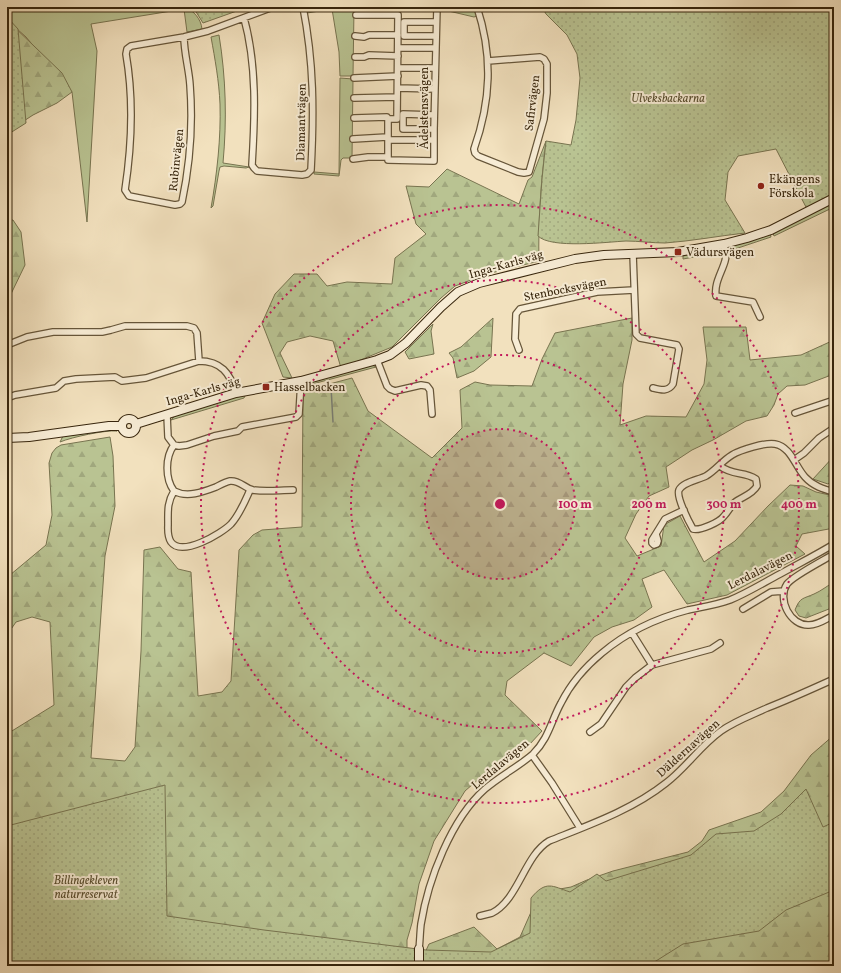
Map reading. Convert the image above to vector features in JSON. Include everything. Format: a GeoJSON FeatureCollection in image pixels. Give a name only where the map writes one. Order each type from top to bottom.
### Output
{"type":"FeatureCollection","features":[{"type":"Feature","properties":{"kind":"street"},"geometry":{"type":"LineString","coordinates":[[184,37],[208,31],[273,7]]}},
{"type":"Feature","properties":{"kind":"street","name":"Diamantvägen"},"geometry":{"type":"LineString","coordinates":[[244,18],[251,57],[254,91],[255,126],[252,165],[257,171],[302,176],[311,170],[313,96],[311,58],[302,7]]}},
{"type":"Feature","properties":{"kind":"street","name":"Ädelstensvägen"},"geometry":{"type":"LineString","coordinates":[[387,157],[388,160],[434,161],[435,22],[437,7]]}},
{"type":"Feature","properties":{"kind":"street"},"geometry":{"type":"LineString","coordinates":[[476,7],[484,38],[488,62]]}},
{"type":"Feature","properties":{"kind":"street"},"geometry":{"type":"LineString","coordinates":[[356,15],[398,15],[400,31],[398,48],[397,97],[402,129],[434,129]]}},
{"type":"Feature","properties":{"kind":"street"},"geometry":{"type":"LineString","coordinates":[[400,31],[404,22],[435,22]]}},
{"type":"Feature","properties":{"kind":"street"},"geometry":{"type":"LineString","coordinates":[[400,31],[404,36],[435,36]]}},
{"type":"Feature","properties":{"kind":"street"},"geometry":{"type":"LineString","coordinates":[[355,36],[364,37],[400,31]]}},
{"type":"Feature","properties":{"kind":"street","name":"Rubinvägen"},"geometry":{"type":"LineString","coordinates":[[184,37],[190,86],[190,131],[186,185],[182,202],[175,205],[129,196],[125,190],[131,142],[132,114],[131,85],[126,54],[127,49],[131,46],[184,37]]}},
{"type":"Feature","properties":{"kind":"street"},"geometry":{"type":"LineString","coordinates":[[398,48],[435,48]]}},
{"type":"Feature","properties":{"kind":"street"},"geometry":{"type":"LineString","coordinates":[[355,57],[364,57],[369,55],[398,56]]}},
{"type":"Feature","properties":{"kind":"street","name":"Safirvägen"},"geometry":{"type":"LineString","coordinates":[[540,57],[544,59],[547,64],[548,79],[544,119],[529,172],[524,174],[478,156],[475,153],[474,149],[482,125],[487,102],[488,62],[540,57]]}},
{"type":"Feature","properties":{"kind":"street"},"geometry":{"type":"LineString","coordinates":[[398,68],[435,68]]}},
{"type":"Feature","properties":{"kind":"street"},"geometry":{"type":"LineString","coordinates":[[354,78],[398,76]]}},
{"type":"Feature","properties":{"kind":"street"},"geometry":{"type":"LineString","coordinates":[[398,88],[435,88]]}},
{"type":"Feature","properties":{"kind":"street"},"geometry":{"type":"LineString","coordinates":[[354,98],[397,97]]}},
{"type":"Feature","properties":{"kind":"street"},"geometry":{"type":"LineString","coordinates":[[400,120],[403,114],[434,115]]}},
{"type":"Feature","properties":{"kind":"street"},"geometry":{"type":"LineString","coordinates":[[354,118],[387,117],[388,119],[400,120]]}},
{"type":"Feature","properties":{"kind":"street"},"geometry":{"type":"LineString","coordinates":[[352,159],[387,157],[388,119]]}},
{"type":"Feature","properties":{"kind":"street"},"geometry":{"type":"LineString","coordinates":[[354,138],[434,140]]}},
{"type":"Feature","properties":{"kind":"street","name":"Inga-Karls väg"},"geometry":{"type":"LineString","coordinates":[[7,438],[29,437],[109,426],[121,426],[123,431],[126,433],[131,433],[135,430],[136,424],[236,393],[301,380],[377,360],[390,355],[406,343],[449,299],[458,292],[479,283],[575,259],[604,255],[684,251],[724,244],[771,230],[834,198]]}},
{"type":"Feature","properties":{"kind":"street"},"geometry":{"type":"LineString","coordinates":[[724,244],[726,261],[718,278],[716,296],[754,302],[760,317]]}},
{"type":"Feature","properties":{"kind":"street"},"geometry":{"type":"LineString","coordinates":[[633,254],[636,331],[638,337],[646,340],[672,343],[679,349],[675,377],[671,387],[662,390],[653,388]]}},
{"type":"Feature","properties":{"kind":"street","name":"Stenbocksvägen"},"geometry":{"type":"LineString","coordinates":[[519,350],[515,338],[516,314],[520,309],[597,292],[634,290]]}},
{"type":"Feature","properties":{"kind":"street"},"geometry":{"type":"LineString","coordinates":[[7,345],[27,337],[53,332],[102,332],[125,326],[188,326],[194,328],[198,333],[199,361]]}},
{"type":"Feature","properties":{"kind":"street"},"geometry":{"type":"LineString","coordinates":[[377,360],[387,386],[390,389],[395,391],[421,385],[428,386],[430,390],[432,414]]}},
{"type":"Feature","properties":{"kind":"street"},"geometry":{"type":"LineString","coordinates":[[7,398],[15,395],[56,388],[64,381],[76,379],[115,377],[122,381],[146,378],[199,361],[206,361],[216,364],[225,371],[232,381],[236,393]]}},
{"type":"Feature","properties":{"kind":"street"},"geometry":{"type":"LineString","coordinates":[[166,415],[168,437],[178,446],[188,445],[214,436],[238,431],[242,427],[296,417],[299,414],[301,380]]}},
{"type":"Feature","properties":{"kind":"street"},"geometry":{"type":"LineString","coordinates":[[795,413],[834,400]]}},
{"type":"Feature","properties":{"kind":"street"},"geometry":{"type":"LineString","coordinates":[[794,460],[804,453],[819,438],[834,428]]}},
{"type":"Feature","properties":{"kind":"street"},"geometry":{"type":"LineString","coordinates":[[720,466],[727,472],[752,476],[757,481],[755,489],[734,503],[720,520],[700,529],[693,529],[678,497],[680,487],[706,476],[737,452],[770,443],[780,445],[786,449],[794,460],[798,469],[811,483],[834,492]]}},
{"type":"Feature","properties":{"kind":"street"},"geometry":{"type":"LineString","coordinates":[[174,444],[169,453],[168,481],[174,491],[183,495],[200,492],[226,482],[235,481],[250,490],[293,490]]}},
{"type":"Feature","properties":{"kind":"street"},"geometry":{"type":"LineString","coordinates":[[174,491],[169,501],[168,533],[172,543],[177,546],[189,546],[203,542],[226,529],[239,513],[250,490]]}},
{"type":"Feature","properties":{"kind":"street"},"geometry":{"type":"LineString","coordinates":[[656,534],[665,519],[684,510]]}},
{"type":"Feature","properties":{"kind":"street","name":"Lerdalavägen"},"geometry":{"type":"LineString","coordinates":[[419,966],[421,925],[424,912],[437,865],[452,833],[464,814],[485,790],[532,755],[542,744],[551,728],[560,704],[568,690],[584,670],[603,652],[624,636],[663,618],[729,600],[834,544]]}},
{"type":"Feature","properties":{"kind":"street"},"geometry":{"type":"LineString","coordinates":[[834,554],[792,579],[784,591],[786,608],[795,621],[800,624],[807,626],[834,615]]}},
{"type":"Feature","properties":{"kind":"street"},"geometry":{"type":"LineString","coordinates":[[743,609],[771,592],[784,591]]}},
{"type":"Feature","properties":{"kind":"street"},"geometry":{"type":"LineString","coordinates":[[632,633],[652,665]]}},
{"type":"Feature","properties":{"kind":"street"},"geometry":{"type":"LineString","coordinates":[[590,732],[601,724],[626,687],[652,665],[711,650],[720,643]]}},
{"type":"Feature","properties":{"kind":"street","name":"Däldernavägen"},"geometry":{"type":"LineString","coordinates":[[480,916],[491,913],[503,903],[513,891],[542,845],[624,810],[654,793],[678,774],[708,742],[731,725],[834,679]]}},
{"type":"Feature","properties":{"kind":"street"},"geometry":{"type":"LineString","coordinates":[[532,755],[552,783],[580,828]]}},
{"type":"Feature","properties":{"kind":"green space"},"geometry":{"type":"Polygon","coordinates":[[[7,7],[185,7],[194,13],[199,19],[202,29],[187,32],[184,9],[91,24],[97,51],[87,222],[72,92],[26,37],[7,20],[7,7]]]}},
{"type":"Feature","properties":{"kind":"green space"},"geometry":{"type":"Polygon","coordinates":[[[193,7],[248,7],[203,23],[193,7]]]}},
{"type":"Feature","properties":{"kind":"green space"},"geometry":{"type":"Polygon","coordinates":[[[306,7],[402,7],[397,14],[386,14],[386,9],[354,8],[353,76],[340,76],[339,52],[332,9],[307,13],[306,7]]]}},
{"type":"Feature","properties":{"kind":"green space"},"geometry":{"type":"Polygon","coordinates":[[[442,7],[472,7],[476,10],[477,16],[474,17],[440,9],[442,7]]]}},
{"type":"Feature","properties":{"kind":"green space","name":"Ulveksbackarna"},"geometry":{"type":"Polygon","coordinates":[[[542,7],[834,7],[834,194],[807,209],[776,149],[738,156],[728,172],[725,200],[745,233],[665,243],[626,241],[567,244],[545,240],[538,236],[546,141],[571,145],[576,120],[580,78],[577,54],[567,35],[546,14],[542,7]]]}},
{"type":"Feature","properties":{"kind":"green space"},"geometry":{"type":"Polygon","coordinates":[[[7,17],[18,29],[26,123],[7,135],[7,17]]]}},
{"type":"Feature","properties":{"kind":"green space"},"geometry":{"type":"Polygon","coordinates":[[[7,20],[62,73],[72,92],[57,103],[33,115],[7,132],[7,20]]]}},
{"type":"Feature","properties":{"kind":"green space"},"geometry":{"type":"Polygon","coordinates":[[[219,35],[225,99],[223,163],[249,167],[220,167],[213,206],[211,208],[218,156],[220,104],[219,87],[211,37],[219,35]]]}},
{"type":"Feature","properties":{"kind":"green space"},"geometry":{"type":"Polygon","coordinates":[[[340,78],[353,79],[352,158],[343,158],[341,160],[339,176],[314,174],[314,172],[339,174],[340,78]]]}},
{"type":"Feature","properties":{"kind":"green space"},"geometry":{"type":"Polygon","coordinates":[[[546,141],[540,201],[539,261],[487,274],[455,286],[392,347],[341,368],[333,341],[310,336],[287,342],[280,353],[292,378],[283,377],[262,323],[275,294],[294,274],[317,274],[327,286],[347,282],[392,284],[395,258],[426,234],[416,224],[406,186],[429,187],[447,169],[519,204],[528,180],[532,177],[546,141]]]}},
{"type":"Feature","properties":{"kind":"green space"},"geometry":{"type":"Polygon","coordinates":[[[834,202],[834,207],[774,236],[773,233],[834,202]]]}},
{"type":"Feature","properties":{"kind":"green space"},"geometry":{"type":"Polygon","coordinates":[[[7,220],[13,220],[21,232],[25,265],[7,300],[7,220]]]}},
{"type":"Feature","properties":{"kind":"green space"},"geometry":{"type":"Polygon","coordinates":[[[770,233],[771,237],[729,251],[730,247],[770,233]]]}},
{"type":"Feature","properties":{"kind":"green space"},"geometry":{"type":"Polygon","coordinates":[[[718,249],[722,252],[683,259],[683,256],[718,249]]]}},
{"type":"Feature","properties":{"kind":"green space"},"geometry":{"type":"Polygon","coordinates":[[[493,318],[491,357],[474,371],[457,378],[453,358],[449,353],[461,347],[493,318]]]}},
{"type":"Feature","properties":{"kind":"green space"},"geometry":{"type":"Polygon","coordinates":[[[632,318],[632,340],[623,384],[620,425],[646,416],[686,417],[704,384],[707,360],[703,327],[746,327],[750,360],[801,355],[834,340],[834,374],[805,385],[787,386],[778,394],[774,405],[767,416],[746,421],[692,450],[666,467],[669,487],[649,496],[636,514],[625,538],[637,556],[661,546],[664,525],[680,516],[704,562],[735,541],[790,485],[803,486],[816,492],[834,496],[834,528],[802,534],[796,546],[805,554],[727,595],[687,604],[664,570],[642,579],[652,607],[634,620],[612,627],[594,637],[571,666],[544,653],[507,681],[505,695],[542,731],[529,745],[496,764],[465,791],[434,841],[419,884],[412,923],[407,940],[408,966],[7,966],[7,734],[54,705],[50,622],[32,617],[16,622],[7,635],[7,575],[10,575],[46,545],[52,515],[49,463],[52,453],[56,448],[61,445],[110,437],[113,456],[115,506],[105,556],[91,758],[125,761],[135,747],[141,651],[144,550],[160,547],[178,569],[191,572],[198,696],[222,692],[231,681],[239,550],[253,535],[262,530],[302,527],[303,391],[352,378],[368,411],[432,458],[462,428],[460,390],[475,382],[490,385],[532,386],[542,359],[555,333],[632,318]]]}},
{"type":"Feature","properties":{"kind":"green space"},"geometry":{"type":"Polygon","coordinates":[[[433,324],[431,331],[434,354],[409,359],[405,352],[433,324]]]}},
{"type":"Feature","properties":{"kind":"green space"},"geometry":{"type":"Polygon","coordinates":[[[372,365],[376,367],[305,386],[307,383],[372,365]]]}},
{"type":"Feature","properties":{"kind":"green space"},"geometry":{"type":"Polygon","coordinates":[[[246,394],[244,398],[171,420],[176,415],[246,394]]]}},
{"type":"Feature","properties":{"kind":"green space"},"geometry":{"type":"Polygon","coordinates":[[[113,429],[117,431],[88,434],[60,442],[63,436],[113,429]]]}},
{"type":"Feature","properties":{"kind":"green space"},"geometry":{"type":"Polygon","coordinates":[[[834,456],[834,479],[828,484],[813,479],[834,456]]]}},
{"type":"Feature","properties":{"kind":"green space"},"geometry":{"type":"Polygon","coordinates":[[[834,582],[834,607],[806,618],[799,616],[795,610],[800,601],[834,582]]]}},
{"type":"Feature","properties":{"kind":"green space"},"geometry":{"type":"Polygon","coordinates":[[[834,735],[834,966],[423,966],[422,959],[429,944],[474,927],[497,949],[520,937],[535,903],[543,892],[571,887],[613,871],[688,852],[702,841],[709,830],[761,812],[784,791],[811,755],[834,735]]]}},
{"type":"Feature","properties":{"kind":"green space","name":"Billingekleven naturreservat"},"geometry":{"type":"Polygon","coordinates":[[[165,785],[167,916],[264,930],[426,950],[491,952],[530,933],[531,898],[541,889],[549,886],[570,892],[597,874],[606,881],[691,855],[716,834],[754,831],[781,814],[806,789],[823,827],[834,822],[834,890],[786,910],[759,931],[683,944],[648,966],[24,966],[7,963],[7,826],[165,785]]]}},
{"type":"Feature","properties":{"kind":"waterway"},"geometry":{"type":"LineString","coordinates":[[331,387],[333,422]]}},
{"type":"Feature","properties":{"kind":"place","name":"Ekängens Förskola"},"geometry":{"type":"Point","coordinates":[761,186]}},
{"type":"Feature","properties":{"kind":"place","name":"Vädursvägen"},"geometry":{"type":"Point","coordinates":[678,252]}},
{"type":"Feature","properties":{"kind":"place","name":"Hasselbacken"},"geometry":{"type":"Point","coordinates":[266,387]}}]}
